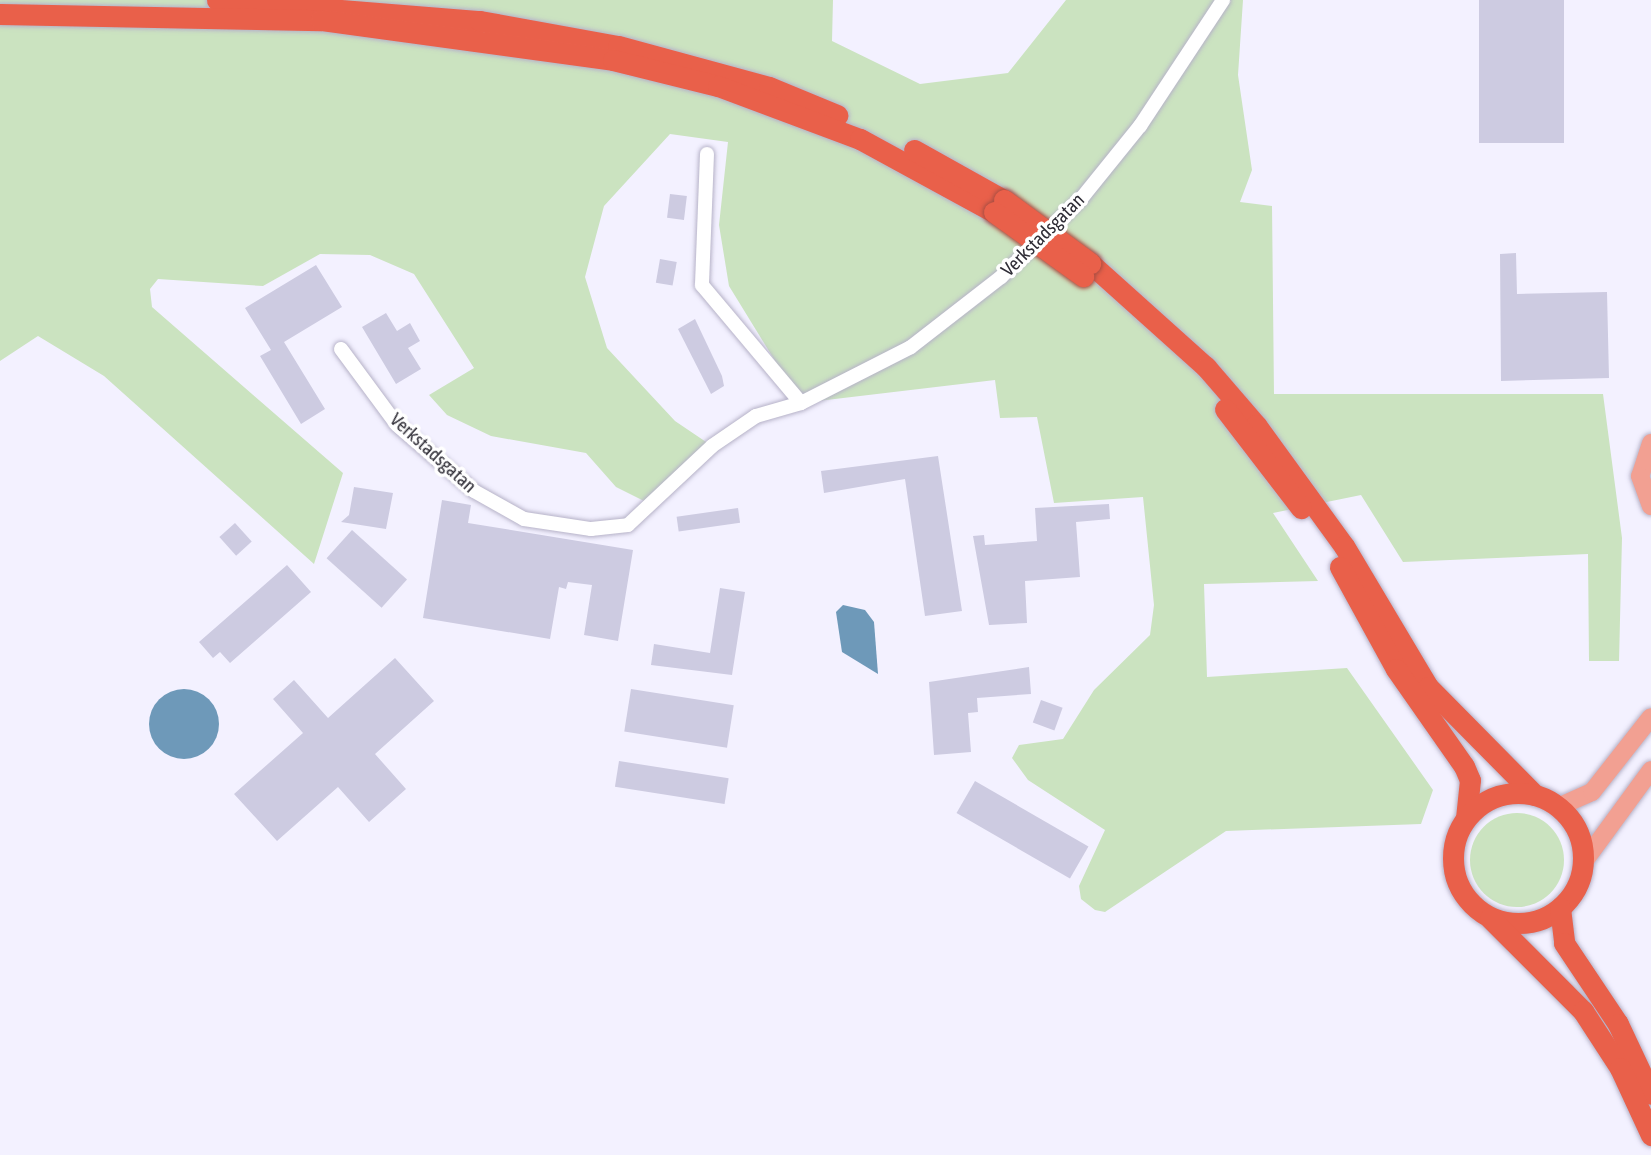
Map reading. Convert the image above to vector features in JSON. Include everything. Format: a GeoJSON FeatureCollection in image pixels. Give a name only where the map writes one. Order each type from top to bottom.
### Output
{"type":"FeatureCollection","features":[{"type":"Feature","properties":{"kind":"highway"},"geometry":{"type":"LineString","coordinates":[[217,0],[480,22],[702,66],[863,126],[999,206],[1086,270],[1206,367],[1256,425],[1344,546],[1428,687],[1535,796],[1558,807],[1574,827],[1583,863],[1576,887],[1560,908],[1526,923],[1489,916]]}},
{"type":"Feature","properties":{"kind":"highway"},"geometry":{"type":"LineString","coordinates":[[0,14],[71,13],[321,20],[614,60],[719,86],[860,139],[999,206]]}},
{"type":"Feature","properties":{"kind":"highway"},"geometry":{"type":"LineString","coordinates":[[1086,270],[1188,369],[1282,481],[1338,563],[1396,668],[1471,780],[1466,818],[1455,840],[1456,878],[1468,901],[1489,916],[1590,1020],[1651,1135]]}},
{"type":"Feature","properties":{"kind":"highway"},"geometry":{"type":"LineString","coordinates":[[1466,818],[1497,797],[1535,796]]}},
{"type":"Feature","properties":{"kind":"highway"},"geometry":{"type":"LineString","coordinates":[[1560,908],[1564,943],[1618,1024],[1651,1094]]}},
{"type":"Feature","properties":{"kind":"main road"},"geometry":{"type":"LineString","coordinates":[[1650,507],[1640,467],[1651,443]]}},
{"type":"Feature","properties":{"kind":"main road"},"geometry":{"type":"LineString","coordinates":[[1558,807],[1592,792],[1651,717]]}},
{"type":"Feature","properties":{"kind":"main road"},"geometry":{"type":"LineString","coordinates":[[1583,863],[1651,771]]}},
{"type":"Feature","properties":{"kind":"street","name":"Verkstadsgatan"},"geometry":{"type":"LineString","coordinates":[[341,349],[397,425],[474,492],[524,519],[591,529],[628,525],[712,446],[756,416],[801,403],[911,347],[1028,254],[1140,126],[1223,0]]}},
{"type":"Feature","properties":{"kind":"street"},"geometry":{"type":"LineString","coordinates":[[707,154],[702,285],[801,403]]}},
{"type":"Feature","properties":{"kind":"green space"},"geometry":{"type":"Polygon","coordinates":[[[0,0],[833,0],[832,41],[920,84],[1008,73],[1066,0],[1243,0],[1238,75],[1252,170],[1240,202],[1272,206],[1274,394],[1603,394],[1622,538],[1619,661],[1589,661],[1588,554],[1403,562],[1361,495],[1273,513],[1318,581],[1204,584],[1207,677],[1347,668],[1433,790],[1421,824],[1226,831],[1105,912],[1095,910],[1081,899],[1079,886],[1105,830],[1028,780],[1012,758],[1019,745],[1063,739],[1094,690],[1150,635],[1154,605],[1143,497],[1054,503],[1037,417],[1000,418],[995,380],[801,403],[729,286],[719,225],[728,142],[670,134],[604,206],[585,277],[607,348],[675,421],[712,446],[654,506],[616,487],[586,453],[491,436],[447,415],[429,395],[474,368],[414,274],[370,255],[320,254],[263,286],[158,279],[150,289],[152,307],[343,473],[314,564],[104,376],[38,336],[0,361],[0,0]]]}},
{"type":"Feature","properties":{"kind":"green space"},"geometry":{"type":"Polygon","coordinates":[[[1508,813],[1526,813],[1551,826],[1561,842],[1564,860],[1561,878],[1551,894],[1526,907],[1508,907],[1483,894],[1470,869],[1470,851],[1483,826],[1508,813]]]}},
{"type":"Feature","properties":{"kind":"water"},"geometry":{"type":"Polygon","coordinates":[[[843,605],[865,610],[874,622],[878,674],[842,652],[836,612],[843,605]]]}},
{"type":"Feature","properties":{"kind":"water"},"geometry":{"type":"Polygon","coordinates":[[[184,689],[209,699],[219,724],[209,749],[184,759],[159,749],[149,724],[159,699],[184,689]]]}},
{"type":"Feature","properties":{"kind":"building"},"geometry":{"type":"Polygon","coordinates":[[[1479,0],[1564,0],[1564,143],[1479,143],[1479,0]]]}},
{"type":"Feature","properties":{"kind":"building"},"geometry":{"type":"Polygon","coordinates":[[[670,194],[687,196],[684,220],[667,218],[670,194]]]}},
{"type":"Feature","properties":{"kind":"building"},"geometry":{"type":"Polygon","coordinates":[[[1516,253],[1517,294],[1607,292],[1609,378],[1501,381],[1500,254],[1516,253]]]}},
{"type":"Feature","properties":{"kind":"building"},"geometry":{"type":"Polygon","coordinates":[[[660,259],[677,262],[673,286],[656,283],[660,259]]]}},
{"type":"Feature","properties":{"kind":"building"},"geometry":{"type":"Polygon","coordinates":[[[316,265],[342,307],[284,342],[325,409],[301,424],[260,356],[271,350],[245,308],[316,265]]]}},
{"type":"Feature","properties":{"kind":"building"},"geometry":{"type":"Polygon","coordinates":[[[386,313],[397,331],[410,323],[420,341],[408,348],[421,369],[396,384],[362,327],[386,313]]]}},
{"type":"Feature","properties":{"kind":"building"},"geometry":{"type":"Polygon","coordinates":[[[695,319],[722,376],[724,386],[711,394],[678,329],[695,319]]]}},
{"type":"Feature","properties":{"kind":"building"},"geometry":{"type":"Polygon","coordinates":[[[938,456],[962,611],[925,616],[905,479],[824,493],[821,471],[938,456]]]}},
{"type":"Feature","properties":{"kind":"building"},"geometry":{"type":"Polygon","coordinates":[[[354,487],[393,493],[386,529],[341,522],[349,515],[354,487]]]}},
{"type":"Feature","properties":{"kind":"building"},"geometry":{"type":"Polygon","coordinates":[[[442,500],[471,505],[468,523],[633,550],[618,641],[584,635],[592,585],[568,582],[566,589],[559,587],[550,639],[423,618],[442,500]]]}},
{"type":"Feature","properties":{"kind":"building"},"geometry":{"type":"Polygon","coordinates":[[[1109,504],[1110,519],[1076,522],[1080,577],[1025,581],[1027,623],[989,625],[973,536],[984,535],[985,545],[1037,541],[1035,508],[1109,504]]]}},
{"type":"Feature","properties":{"kind":"building"},"geometry":{"type":"Polygon","coordinates":[[[738,508],[740,523],[679,531],[677,517],[738,508]]]}},
{"type":"Feature","properties":{"kind":"building"},"geometry":{"type":"Polygon","coordinates":[[[235,523],[252,542],[236,556],[219,537],[235,523]]]}},
{"type":"Feature","properties":{"kind":"building"},"geometry":{"type":"Polygon","coordinates":[[[352,530],[407,580],[382,608],[327,558],[352,530]]]}},
{"type":"Feature","properties":{"kind":"building"},"geometry":{"type":"Polygon","coordinates":[[[287,565],[311,592],[230,663],[220,652],[213,658],[199,642],[287,565]]]}},
{"type":"Feature","properties":{"kind":"building"},"geometry":{"type":"Polygon","coordinates":[[[720,588],[745,592],[732,675],[651,665],[654,644],[710,653],[720,588]]]}},
{"type":"Feature","properties":{"kind":"building"},"geometry":{"type":"Polygon","coordinates":[[[395,658],[434,701],[375,754],[406,789],[369,822],[338,787],[277,841],[234,794],[303,733],[273,699],[294,680],[328,718],[395,658]]]}},
{"type":"Feature","properties":{"kind":"building"},"geometry":{"type":"Polygon","coordinates":[[[1029,667],[1031,694],[977,698],[978,712],[968,713],[971,752],[934,755],[929,682],[1029,667]]]}},
{"type":"Feature","properties":{"kind":"building"},"geometry":{"type":"Polygon","coordinates":[[[631,689],[734,705],[727,748],[624,731],[631,689]]]}},
{"type":"Feature","properties":{"kind":"building"},"geometry":{"type":"Polygon","coordinates":[[[1041,700],[1063,708],[1054,730],[1033,723],[1041,700]]]}},
{"type":"Feature","properties":{"kind":"building"},"geometry":{"type":"Polygon","coordinates":[[[619,761],[729,778],[725,804],[615,787],[619,761]]]}},
{"type":"Feature","properties":{"kind":"building"},"geometry":{"type":"Polygon","coordinates":[[[975,781],[1088,846],[1070,879],[956,813],[975,781]]]}}]}
